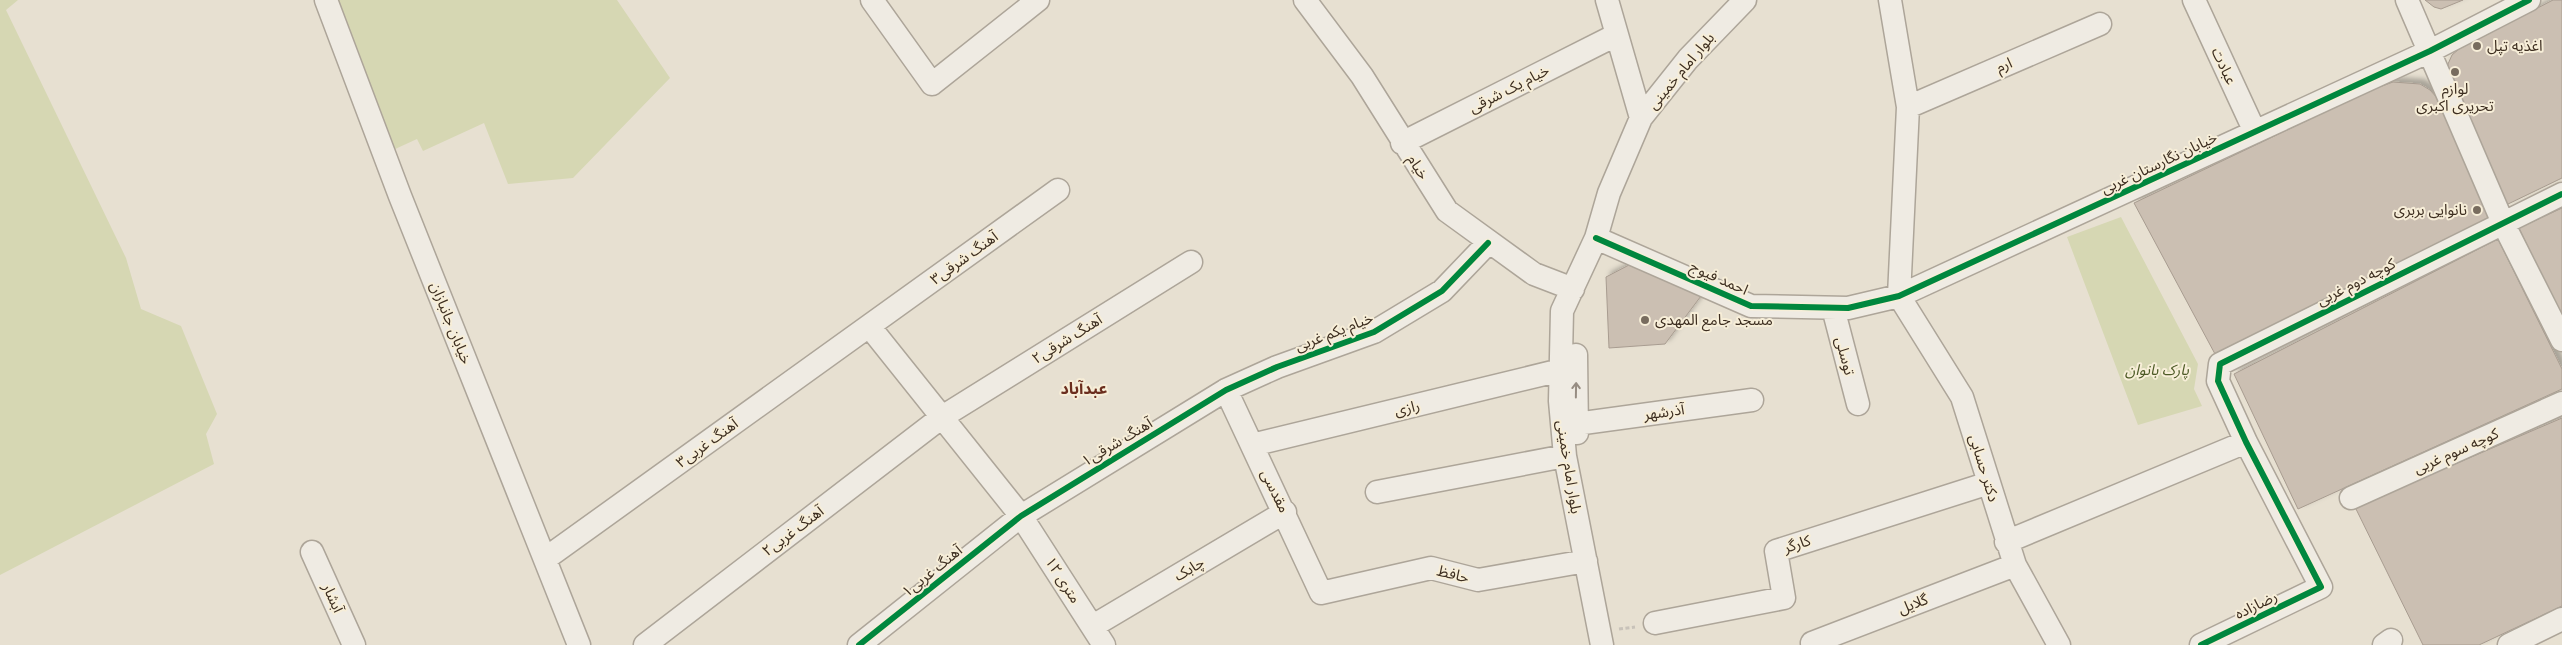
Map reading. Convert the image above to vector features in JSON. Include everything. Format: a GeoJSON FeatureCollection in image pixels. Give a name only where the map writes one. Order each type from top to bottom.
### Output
{"type":"FeatureCollection","features":[{"type":"Feature","properties":{"kind":"street","name":"خیابان جانبازان"},"geometry":{"type":"LineString","coordinates":[[326,0],[400,196],[579,645]]}},
{"type":"Feature","properties":{"kind":"street"},"geometry":{"type":"LineString","coordinates":[[872,0],[932,84],[1038,0]]}},
{"type":"Feature","properties":{"kind":"street","name":"خیام"},"geometry":{"type":"LineString","coordinates":[[1305,0],[1362,76],[1402,143],[1447,211],[1488,243],[1534,274],[1573,289]]}},
{"type":"Feature","properties":{"kind":"street"},"geometry":{"type":"LineString","coordinates":[[1607,0],[1641,118]]}},
{"type":"Feature","properties":{"kind":"street","name":"بلوار امام خمینی"},"geometry":{"type":"LineString","coordinates":[[1602,645],[1565,456],[1560,401],[1562,311],[1596,238],[1609,193],[1641,118],[1688,59],[1745,0]]}},
{"type":"Feature","properties":{"kind":"street"},"geometry":{"type":"LineString","coordinates":[[1890,0],[1908,107],[1899,296]]}},
{"type":"Feature","properties":{"kind":"street","name":"عبادت"},"geometry":{"type":"LineString","coordinates":[[2194,0],[2256,132]]}},
{"type":"Feature","properties":{"kind":"street"},"geometry":{"type":"LineString","coordinates":[[2407,0],[2503,223],[2562,340]]}},
{"type":"Feature","properties":{"kind":"street","name":"خیابان نگارستان غربی"},"geometry":{"type":"LineString","coordinates":[[1899,296],[2430,51],[2529,0]]}},
{"type":"Feature","properties":{"kind":"street","name":"ارم"},"geometry":{"type":"LineString","coordinates":[[1908,107],[2100,24]]}},
{"type":"Feature","properties":{"kind":"street","name":"خیام یک شرقی"},"geometry":{"type":"LineString","coordinates":[[1402,143],[1616,35]]}},
{"type":"Feature","properties":{"kind":"street","name":"آهنگ شرقی۳"},"geometry":{"type":"LineString","coordinates":[[869,326],[1058,190]]}},
{"type":"Feature","properties":{"kind":"street","name":"کوچه دوم غربی"},"geometry":{"type":"LineString","coordinates":[[2246,442],[2218,381],[2220,364],[2562,194]]}},
{"type":"Feature","properties":{"kind":"street","name":"احمد فیوج"},"geometry":{"type":"LineString","coordinates":[[1596,238],[1751,306],[1848,308],[1899,296]]}},
{"type":"Feature","properties":{"kind":"street","name":"خیام یکم غربی"},"geometry":{"type":"LineString","coordinates":[[1226,390],[1277,367],[1374,332],[1442,290],[1488,243]]}},
{"type":"Feature","properties":{"kind":"street","name":"آهنگ شرقی۲"},"geometry":{"type":"LineString","coordinates":[[942,417],[1191,262]]}},
{"type":"Feature","properties":{"kind":"street","name":"بلوار امام خمینی"},"geometry":{"type":"LineString","coordinates":[[1573,289],[1577,313],[1576,424],[1616,645]]}},
{"type":"Feature","properties":{"kind":"street","name":"دکتر حسابی"},"geometry":{"type":"LineString","coordinates":[[1899,296],[1962,397],[2006,542],[2015,565],[2059,645]]}},
{"type":"Feature","properties":{"kind":"street","name":"توسلی"},"geometry":{"type":"LineString","coordinates":[[1833,308],[1858,404]]}},
{"type":"Feature","properties":{"kind":"street","name":"آهنگ غربی۳"},"geometry":{"type":"LineString","coordinates":[[545,559],[869,326]]}},
{"type":"Feature","properties":{"kind":"street","name":"۱۲ متری"},"geometry":{"type":"LineString","coordinates":[[869,326],[1021,516],[1099,636]]}},
{"type":"Feature","properties":{"kind":"street","name":"رازی"},"geometry":{"type":"LineString","coordinates":[[1252,445],[1560,370]]}},
{"type":"Feature","properties":{"kind":"street","name":"مقدسی"},"geometry":{"type":"LineString","coordinates":[[1226,390],[1285,512],[1321,593]]}},
{"type":"Feature","properties":{"kind":"street","name":"آهنگ شرقی۱"},"geometry":{"type":"LineString","coordinates":[[1021,516],[1226,390]]}},
{"type":"Feature","properties":{"kind":"street","name":"آذرشهر"},"geometry":{"type":"LineString","coordinates":[[1576,424],[1752,400]]}},
{"type":"Feature","properties":{"kind":"street","name":"کوچه سوم غربی"},"geometry":{"type":"LineString","coordinates":[[2350,498],[2562,403]]}},
{"type":"Feature","properties":{"kind":"street","name":"آهنگ غربی۲"},"geometry":{"type":"LineString","coordinates":[[644,645],[942,417]]}},
{"type":"Feature","properties":{"kind":"street"},"geometry":{"type":"LineString","coordinates":[[2006,542],[2246,442]]}},
{"type":"Feature","properties":{"kind":"street","name":"رضازاده"},"geometry":{"type":"LineString","coordinates":[[2201,645],[2322,587],[2246,442]]}},
{"type":"Feature","properties":{"kind":"street"},"geometry":{"type":"LineString","coordinates":[[1377,492],[1565,456]]}},
{"type":"Feature","properties":{"kind":"street","name":"کارگر"},"geometry":{"type":"LineString","coordinates":[[1655,623],[1784,598],[1776,551],[1989,483]]}},
{"type":"Feature","properties":{"kind":"street","name":"چابک"},"geometry":{"type":"LineString","coordinates":[[1099,636],[1285,512]]}},
{"type":"Feature","properties":{"kind":"street","name":"آهنگ غربی۱"},"geometry":{"type":"LineString","coordinates":[[859,645],[1021,516]]}},
{"type":"Feature","properties":{"kind":"street","name":"آبشار"},"geometry":{"type":"LineString","coordinates":[[312,552],[354,645]]}},
{"type":"Feature","properties":{"kind":"street","name":"حافظ"},"geometry":{"type":"LineString","coordinates":[[1321,593],[1430,568],[1478,580],[1586,561]]}},
{"type":"Feature","properties":{"kind":"street","name":"گلایل"},"geometry":{"type":"LineString","coordinates":[[1812,643],[2015,565]]}},
{"type":"Feature","properties":{"kind":"street"},"geometry":{"type":"LineString","coordinates":[[2509,645],[2562,619]]}},
{"type":"Feature","properties":{"kind":"green space"},"geometry":{"type":"Polygon","coordinates":[[[0,0],[18,0],[6,10],[126,258],[141,309],[181,326],[217,414],[206,434],[214,464],[0,575],[0,0]]]}},
{"type":"Feature","properties":{"kind":"green space"},"geometry":{"type":"Polygon","coordinates":[[[335,0],[617,0],[670,78],[573,178],[508,184],[484,123],[423,151],[417,139],[393,150],[335,0]]]}},
{"type":"Feature","properties":{"kind":"green space","name":"پارک بانوان"},"geometry":{"type":"Polygon","coordinates":[[[2121,217],[2198,364],[2194,389],[2202,406],[2138,425],[2067,237],[2121,217]]]}},
{"type":"Feature","properties":{"kind":"building"},"geometry":{"type":"Polygon","coordinates":[[[2425,0],[2463,0],[2441,9],[2434,7],[2425,0]]]}},
{"type":"Feature","properties":{"kind":"building"},"geometry":{"type":"Polygon","coordinates":[[[2553,0],[2562,0],[2562,178],[2506,205],[2449,80],[2448,64],[2452,55],[2459,49],[2553,0]]]}},
{"type":"Feature","properties":{"kind":"building"},"geometry":{"type":"Polygon","coordinates":[[[2393,82],[2420,84],[2430,90],[2439,100],[2489,218],[2215,354],[2134,203],[2371,90],[2393,82]]]}},
{"type":"Feature","properties":{"kind":"building"},"geometry":{"type":"Polygon","coordinates":[[[2562,208],[2562,319],[2519,228],[2562,208]]]}},
{"type":"Feature","properties":{"kind":"building"},"geometry":{"type":"Polygon","coordinates":[[[2498,239],[2562,369],[2562,389],[2298,509],[2234,374],[2498,239]]]}},
{"type":"Feature","properties":{"kind":"building","name":"مسجد جامع المهدی"},"geometry":{"type":"Polygon","coordinates":[[[1629,265],[1701,296],[1665,344],[1609,348],[1606,277],[1629,265]]]}},
{"type":"Feature","properties":{"kind":"building"},"geometry":{"type":"Polygon","coordinates":[[[2562,418],[2562,606],[2479,645],[2423,645],[2355,507],[2562,418]]]}},
{"type":"Feature","properties":{"kind":"cycle path"},"geometry":{"type":"LineString","coordinates":[[1596,238],[1751,306],[1848,308],[1899,296],[2430,51],[2529,0]]}},
{"type":"Feature","properties":{"kind":"cycle path"},"geometry":{"type":"LineString","coordinates":[[2201,645],[2321,587],[2246,442],[2218,381],[2220,364],[2562,194]]}},
{"type":"Feature","properties":{"kind":"cycle path"},"geometry":{"type":"LineString","coordinates":[[859,645],[1021,516],[1226,390],[1277,367],[1374,332],[1442,291],[1488,243]]}},
{"type":"Feature","properties":{"kind":"place","name":"اغذیه تپل"},"geometry":{"type":"Point","coordinates":[2477,46]}},
{"type":"Feature","properties":{"kind":"place","name":"لوازم تحریری اکبری"},"geometry":{"type":"Point","coordinates":[2455,72]}},
{"type":"Feature","properties":{"kind":"place","name":"نانوایی بربری"},"geometry":{"type":"Point","coordinates":[2477,210]}},
{"type":"Feature","properties":{"kind":"place","name":"مسجد جامع المهدی"},"geometry":{"type":"Point","coordinates":[1645,320]}},
{"type":"Feature","properties":{"kind":"district","name":"عبدآباد"},"geometry":{"type":"Point","coordinates":[1084,388]}}]}
